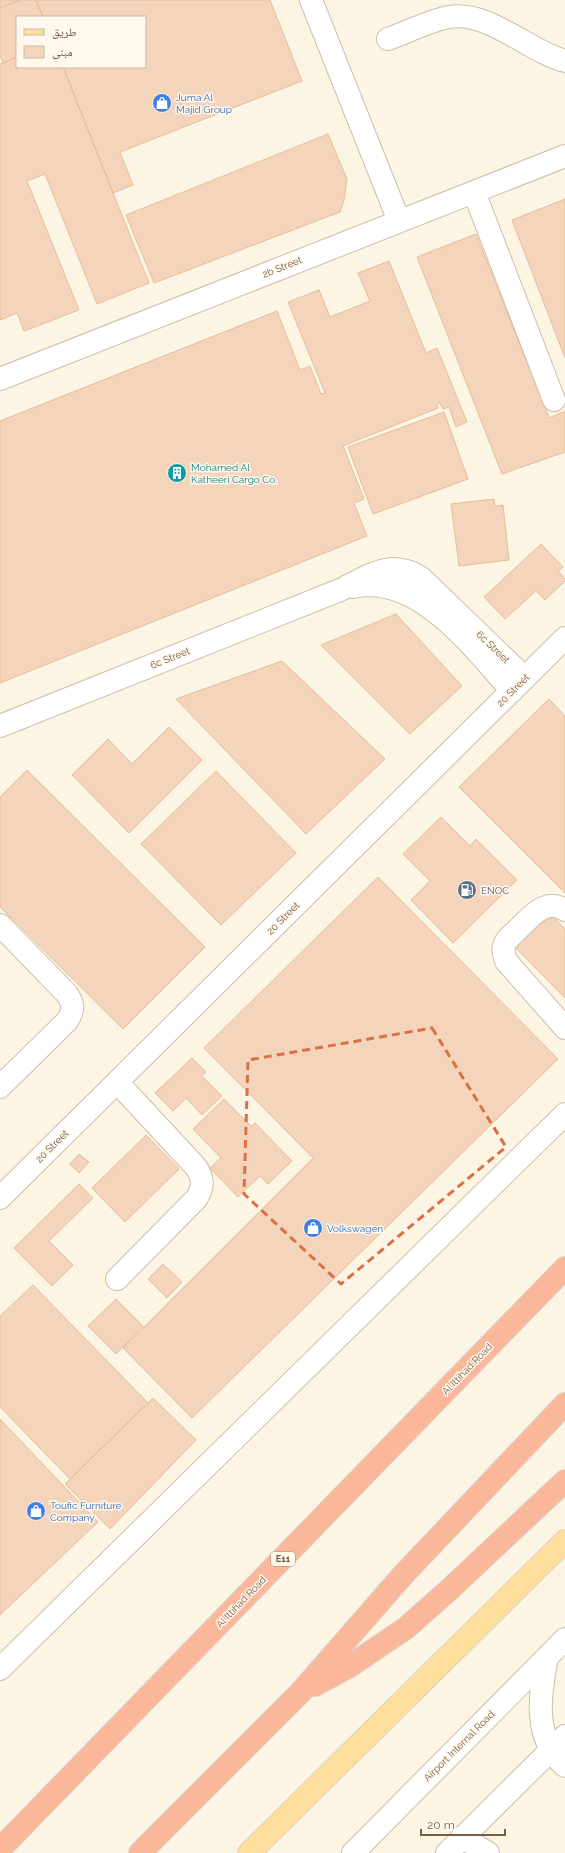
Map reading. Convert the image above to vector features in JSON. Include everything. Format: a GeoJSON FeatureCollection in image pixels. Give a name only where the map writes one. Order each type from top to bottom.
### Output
{"type":"FeatureCollection","features":[{"type":"Feature","properties":{"kind":"highway","name":"Al Ittihad Road"},"geometry":{"type":"LineString","coordinates":[[0,1849],[10,1831],[565,1268]]}},
{"type":"Feature","properties":{"kind":"highway"},"geometry":{"type":"LineString","coordinates":[[140,1853],[300,1693],[403,1575],[565,1404]]}},
{"type":"Feature","properties":{"kind":"highway"},"geometry":{"type":"LineString","coordinates":[[300,1693],[350,1666],[406,1628],[450,1589],[565,1481]]}},
{"type":"Feature","properties":{"kind":"main road"},"geometry":{"type":"LineString","coordinates":[[249,1853],[565,1541]]}},
{"type":"Feature","properties":{"kind":"street"},"geometry":{"type":"LineString","coordinates":[[311,0],[399,221]]}},
{"type":"Feature","properties":{"kind":"street"},"geometry":{"type":"LineString","coordinates":[[388,39],[438,20],[460,16],[482,20],[548,55],[565,61]]}},
{"type":"Feature","properties":{"kind":"street","name":"2b Street"},"geometry":{"type":"LineString","coordinates":[[0,379],[565,156]]}},
{"type":"Feature","properties":{"kind":"street"},"geometry":{"type":"LineString","coordinates":[[474,192],[554,400]]}},
{"type":"Feature","properties":{"kind":"street","name":"6c Street"},"geometry":{"type":"LineString","coordinates":[[0,726],[340,590],[360,585],[380,586],[400,590],[419,599],[519,684]]}},
{"type":"Feature","properties":{"kind":"street","name":"20 Street"},"geometry":{"type":"LineString","coordinates":[[0,1198],[565,638]]}},
{"type":"Feature","properties":{"kind":"street"},"geometry":{"type":"LineString","coordinates":[[565,910],[552,905],[543,907],[511,936],[505,943],[503,952],[506,961],[565,1028]]}},
{"type":"Feature","properties":{"kind":"street"},"geometry":{"type":"LineString","coordinates":[[0,925],[67,994],[72,1000],[73,1008],[72,1014],[67,1021],[0,1087]]}},
{"type":"Feature","properties":{"kind":"street"},"geometry":{"type":"LineString","coordinates":[[117,1082],[195,1166],[201,1174],[203,1182],[201,1191],[196,1199],[117,1280]]}},
{"type":"Feature","properties":{"kind":"street"},"geometry":{"type":"LineString","coordinates":[[0,1669],[565,1114]]}},
{"type":"Feature","properties":{"kind":"street","name":"Airport Internal Road"},"geometry":{"type":"LineString","coordinates":[[353,1853],[565,1639]]}},
{"type":"Feature","properties":{"kind":"street"},"geometry":{"type":"LineString","coordinates":[[547,1657],[540,1703],[541,1721],[558,1743],[565,1766]]}},
{"type":"Feature","properties":{"kind":"street"},"geometry":{"type":"LineString","coordinates":[[447,1853],[558,1743]]}},
{"type":"Feature","properties":{"kind":"street"},"geometry":{"type":"LineString","coordinates":[[462,1838],[488,1853]]}},
{"type":"Feature","properties":{"kind":"highlighted area"},"geometry":{"type":"Polygon","coordinates":[[[432,1028],[506,1147],[341,1284],[244,1194],[248,1060],[432,1028]]]}},
{"type":"Feature","properties":{"kind":"building"},"geometry":{"type":"Polygon","coordinates":[[[0,0],[20,0],[0,8],[0,0]]]}},
{"type":"Feature","properties":{"kind":"building"},"geometry":{"type":"Polygon","coordinates":[[[20,0],[36,0],[43,16],[16,16],[16,57],[3,63],[0,55],[0,8],[20,0]]]}},
{"type":"Feature","properties":{"kind":"building","name":"Juma Al Majid Group"},"geometry":{"type":"Polygon","coordinates":[[[36,0],[270,0],[302,81],[120,152],[133,185],[113,193],[63,68],[146,68],[146,16],[43,16],[36,0]]]}},
{"type":"Feature","properties":{"kind":"building"},"geometry":{"type":"Polygon","coordinates":[[[16,57],[16,68],[63,68],[149,283],[97,304],[45,174],[27,181],[79,310],[24,331],[17,313],[0,320],[0,64],[16,57]]]}},
{"type":"Feature","properties":{"kind":"building"},"geometry":{"type":"Polygon","coordinates":[[[328,134],[347,179],[344,200],[340,212],[154,283],[126,215],[328,134]]]}},
{"type":"Feature","properties":{"kind":"building"},"geometry":{"type":"Polygon","coordinates":[[[565,199],[565,358],[512,220],[565,199]]]}},
{"type":"Feature","properties":{"kind":"building"},"geometry":{"type":"Polygon","coordinates":[[[476,234],[549,418],[565,411],[565,452],[502,474],[417,257],[476,234]]]}},
{"type":"Feature","properties":{"kind":"building","name":"Mohamed Al Katheeri Cargo Co."},"geometry":{"type":"Polygon","coordinates":[[[389,261],[426,353],[437,348],[467,422],[456,427],[449,407],[443,409],[440,403],[437,404],[438,408],[343,446],[364,499],[354,503],[367,536],[0,683],[0,421],[277,311],[300,370],[310,366],[321,394],[325,393],[288,302],[319,290],[330,317],[370,301],[358,273],[389,261]]]}},
{"type":"Feature","properties":{"kind":"building"},"geometry":{"type":"Polygon","coordinates":[[[444,412],[468,479],[373,514],[348,447],[444,412]]]}},
{"type":"Feature","properties":{"kind":"building"},"geometry":{"type":"Polygon","coordinates":[[[494,499],[495,506],[503,505],[509,560],[459,566],[451,504],[494,499]]]}},
{"type":"Feature","properties":{"kind":"building"},"geometry":{"type":"Polygon","coordinates":[[[541,544],[563,567],[558,571],[565,581],[545,600],[536,591],[505,619],[484,597],[541,544]]]}},
{"type":"Feature","properties":{"kind":"building"},"geometry":{"type":"Polygon","coordinates":[[[396,614],[462,686],[410,734],[321,645],[396,614]]]}},
{"type":"Feature","properties":{"kind":"building"},"geometry":{"type":"Polygon","coordinates":[[[282,661],[385,759],[306,834],[176,699],[282,661]]]}},
{"type":"Feature","properties":{"kind":"building"},"geometry":{"type":"Polygon","coordinates":[[[549,699],[565,716],[565,893],[459,787],[549,699]]]}},
{"type":"Feature","properties":{"kind":"building"},"geometry":{"type":"Polygon","coordinates":[[[169,727],[202,760],[129,833],[72,775],[108,739],[132,764],[169,727]]]}},
{"type":"Feature","properties":{"kind":"building"},"geometry":{"type":"Polygon","coordinates":[[[27,770],[205,947],[123,1029],[0,907],[0,797],[27,770]]]}},
{"type":"Feature","properties":{"kind":"building"},"geometry":{"type":"Polygon","coordinates":[[[216,771],[296,853],[221,925],[141,844],[216,771]]]}},
{"type":"Feature","properties":{"kind":"building"},"geometry":{"type":"Polygon","coordinates":[[[441,817],[470,846],[476,839],[517,880],[453,943],[411,900],[430,881],[403,854],[441,817]]]}},
{"type":"Feature","properties":{"kind":"building"},"geometry":{"type":"Polygon","coordinates":[[[378,877],[558,1059],[192,1418],[123,1348],[313,1158],[204,1048],[378,877]]]}},
{"type":"Feature","properties":{"kind":"building"},"geometry":{"type":"Polygon","coordinates":[[[536,900],[565,929],[565,998],[501,933],[536,900]]]}},
{"type":"Feature","properties":{"kind":"building"},"geometry":{"type":"Polygon","coordinates":[[[192,1058],[206,1072],[202,1076],[222,1096],[202,1115],[186,1098],[173,1111],[155,1093],[192,1058]]]}},
{"type":"Feature","properties":{"kind":"building"},"geometry":{"type":"Polygon","coordinates":[[[224,1099],[251,1126],[255,1123],[292,1161],[268,1184],[260,1176],[238,1197],[210,1168],[221,1158],[193,1129],[224,1099]]]}},
{"type":"Feature","properties":{"kind":"building"},"geometry":{"type":"Polygon","coordinates":[[[146,1135],[179,1169],[125,1222],[92,1188],[146,1135]]]}},
{"type":"Feature","properties":{"kind":"building"},"geometry":{"type":"Polygon","coordinates":[[[79,1154],[89,1162],[79,1173],[70,1164],[79,1154]]]}},
{"type":"Feature","properties":{"kind":"building"},"geometry":{"type":"Polygon","coordinates":[[[79,1184],[93,1198],[49,1241],[73,1265],[52,1286],[14,1248],[79,1184]]]}},
{"type":"Feature","properties":{"kind":"building"},"geometry":{"type":"Polygon","coordinates":[[[163,1264],[182,1282],[167,1298],[148,1279],[163,1264]]]}},
{"type":"Feature","properties":{"kind":"building"},"geometry":{"type":"Polygon","coordinates":[[[33,1285],[148,1403],[70,1479],[0,1407],[0,1316],[33,1285]]]}},
{"type":"Feature","properties":{"kind":"building"},"geometry":{"type":"Polygon","coordinates":[[[116,1299],[143,1326],[116,1354],[88,1326],[116,1299]]]}},
{"type":"Feature","properties":{"kind":"building"},"geometry":{"type":"Polygon","coordinates":[[[153,1398],[196,1440],[110,1529],[65,1484],[153,1398]]]}},
{"type":"Feature","properties":{"kind":"building"},"geometry":{"type":"Polygon","coordinates":[[[0,1419],[98,1522],[0,1615],[0,1419]]]}},
{"type":"Feature","properties":{"kind":"place","name":"Juma Al Majid Group"},"geometry":{"type":"Point","coordinates":[162,103]}},
{"type":"Feature","properties":{"kind":"place","name":"Mohamed Al Katheeri Cargo Co."},"geometry":{"type":"Point","coordinates":[177,473]}},
{"type":"Feature","properties":{"kind":"place","name":"ENOC"},"geometry":{"type":"Point","coordinates":[467,890]}},
{"type":"Feature","properties":{"kind":"place","name":"Volkswagen"},"geometry":{"type":"Point","coordinates":[313,1228]}},
{"type":"Feature","properties":{"kind":"place","name":"Toufic Furniture Company"},"geometry":{"type":"Point","coordinates":[36,1511]}}]}
